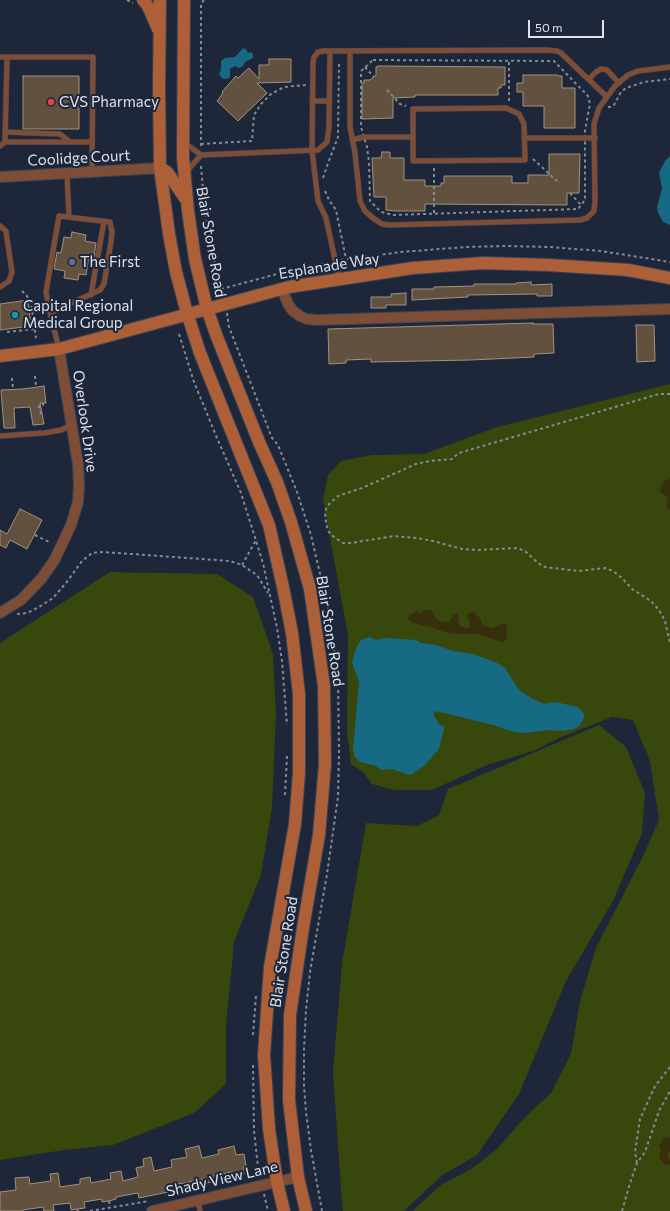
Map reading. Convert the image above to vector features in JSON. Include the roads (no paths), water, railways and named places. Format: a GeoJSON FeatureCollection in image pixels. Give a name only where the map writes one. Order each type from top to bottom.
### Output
{"type":"FeatureCollection","features":[{"type":"Feature","properties":{"kind":"street"},"geometry":{"type":"LineString","coordinates":[[143,0],[148,6],[160,34]]}},
{"type":"Feature","properties":{"kind":"street","name":"Blair Stone Road"},"geometry":{"type":"LineString","coordinates":[[160,0],[160,168],[176,272],[187,314],[200,353],[269,525],[292,633],[299,694],[300,774],[296,816],[270,967],[264,1055],[269,1129],[277,1182],[284,1211]]}},
{"type":"Feature","properties":{"kind":"street","name":"Blair Stone Road"},"geometry":{"type":"LineString","coordinates":[[184,0],[182,142],[186,200],[195,259],[207,309],[259,442],[277,482],[291,522],[310,590],[324,686],[325,764],[320,835],[303,928],[290,1015],[289,1100],[298,1177],[306,1211]]}},
{"type":"Feature","properties":{"kind":"street"},"geometry":{"type":"LineString","coordinates":[[160,168],[167,172],[186,200]]}},
{"type":"Feature","properties":{"kind":"street","name":"Coolidge Court"},"geometry":{"type":"LineString","coordinates":[[0,177],[160,168]]}},
{"type":"Feature","properties":{"kind":"street","name":"Esplanade Way"},"geometry":{"type":"LineString","coordinates":[[0,356],[59,349],[282,288],[413,268],[484,263],[549,265],[628,270],[670,278]]}},
{"type":"Feature","properties":{"kind":"street"},"geometry":{"type":"LineString","coordinates":[[282,288],[288,304],[293,311],[306,319],[317,320],[670,309]]}},
{"type":"Feature","properties":{"kind":"street","name":"Overlook Drive"},"geometry":{"type":"LineString","coordinates":[[0,613],[21,600],[42,578],[56,559],[72,525],[78,502],[78,464],[59,349]]}},
{"type":"Feature","properties":{"kind":"street","name":"Shady View Lane"},"geometry":{"type":"LineString","coordinates":[[152,1211],[199,1206],[261,1185],[298,1177]]}},
{"type":"Feature","properties":{"kind":"lane"},"geometry":{"type":"LineString","coordinates":[[182,142],[201,155],[318,150],[327,142],[329,127],[330,50]]}},
{"type":"Feature","properties":{"kind":"lane"},"geometry":{"type":"LineString","coordinates":[[340,280],[326,218],[318,201],[312,150],[314,57],[318,52],[330,50],[557,51],[561,53],[607,97]]}},
{"type":"Feature","properties":{"kind":"lane"},"geometry":{"type":"LineString","coordinates":[[350,50],[350,127],[360,201],[365,211],[373,218],[382,224],[389,225],[580,220],[587,218],[594,211],[595,202],[594,124],[599,108],[618,83],[628,75],[638,71],[670,67]]}},
{"type":"Feature","properties":{"kind":"lane"},"geometry":{"type":"LineString","coordinates":[[0,57],[92,57],[92,172]]}},
{"type":"Feature","properties":{"kind":"lane"},"geometry":{"type":"LineString","coordinates":[[6,57],[5,132],[2,144],[92,142]]}},
{"type":"Feature","properties":{"kind":"lane"},"geometry":{"type":"LineString","coordinates":[[588,79],[601,69],[607,70],[618,83]]}},
{"type":"Feature","properties":{"kind":"lane"},"geometry":{"type":"LineString","coordinates":[[312,101],[329,101]]}},
{"type":"Feature","properties":{"kind":"lane"},"geometry":{"type":"LineString","coordinates":[[506,108],[519,114],[524,124],[525,160],[413,161],[413,137],[413,109],[506,108]]}},
{"type":"Feature","properties":{"kind":"lane"},"geometry":{"type":"LineString","coordinates":[[5,132],[60,134],[70,142]]}},
{"type":"Feature","properties":{"kind":"lane"},"geometry":{"type":"LineString","coordinates":[[352,140],[364,137],[413,137]]}},
{"type":"Feature","properties":{"kind":"lane"},"geometry":{"type":"LineString","coordinates":[[524,138],[595,138]]}},
{"type":"Feature","properties":{"kind":"lane"},"geometry":{"type":"LineString","coordinates":[[184,174],[201,155]]}},
{"type":"Feature","properties":{"kind":"lane"},"geometry":{"type":"LineString","coordinates":[[67,174],[70,218]]}},
{"type":"Feature","properties":{"kind":"lane"},"geometry":{"type":"LineString","coordinates":[[50,313],[91,295],[100,290],[104,284],[112,232],[110,222],[59,216],[46,292],[50,313],[59,349]]}},
{"type":"Feature","properties":{"kind":"lane"},"geometry":{"type":"LineString","coordinates":[[91,295],[104,221]]}},
{"type":"Feature","properties":{"kind":"lane"},"geometry":{"type":"LineString","coordinates":[[0,226],[6,231],[12,272],[8,281],[0,287]]}},
{"type":"Feature","properties":{"kind":"lane"},"geometry":{"type":"LineString","coordinates":[[0,436],[44,433],[61,430],[72,425]]}},
{"type":"Feature","properties":{"kind":"water"},"geometry":{"type":"Polygon","coordinates":[[[243,48],[246,49],[248,53],[251,52],[253,54],[253,58],[245,62],[243,66],[239,68],[235,66],[230,69],[230,78],[224,79],[221,77],[219,74],[221,70],[221,61],[225,58],[235,57],[243,48]]]}},
{"type":"Feature","properties":{"kind":"water"},"geometry":{"type":"Polygon","coordinates":[[[670,156],[670,225],[663,222],[658,213],[657,207],[662,189],[659,173],[665,161],[670,156]]]}},
{"type":"Feature","properties":{"kind":"water"},"geometry":{"type":"Polygon","coordinates":[[[370,637],[376,640],[385,638],[416,640],[421,643],[436,645],[453,651],[473,654],[497,663],[505,668],[518,689],[531,698],[544,704],[555,702],[578,707],[584,714],[584,718],[579,726],[574,729],[524,733],[510,731],[493,725],[436,711],[434,716],[440,725],[444,726],[439,749],[425,765],[414,773],[410,775],[392,769],[382,770],[376,766],[360,762],[355,757],[353,749],[359,682],[352,663],[356,648],[361,640],[370,637]]]}},
{"type":"Feature","properties":{"kind":"place","name":"CVS Pharmacy"},"geometry":{"type":"Point","coordinates":[51,102]}},
{"type":"Feature","properties":{"kind":"place","name":"The First"},"geometry":{"type":"Point","coordinates":[72,262]}},
{"type":"Feature","properties":{"kind":"place","name":"Capital Regional Medical Group"},"geometry":{"type":"Point","coordinates":[15,315]}}]}
